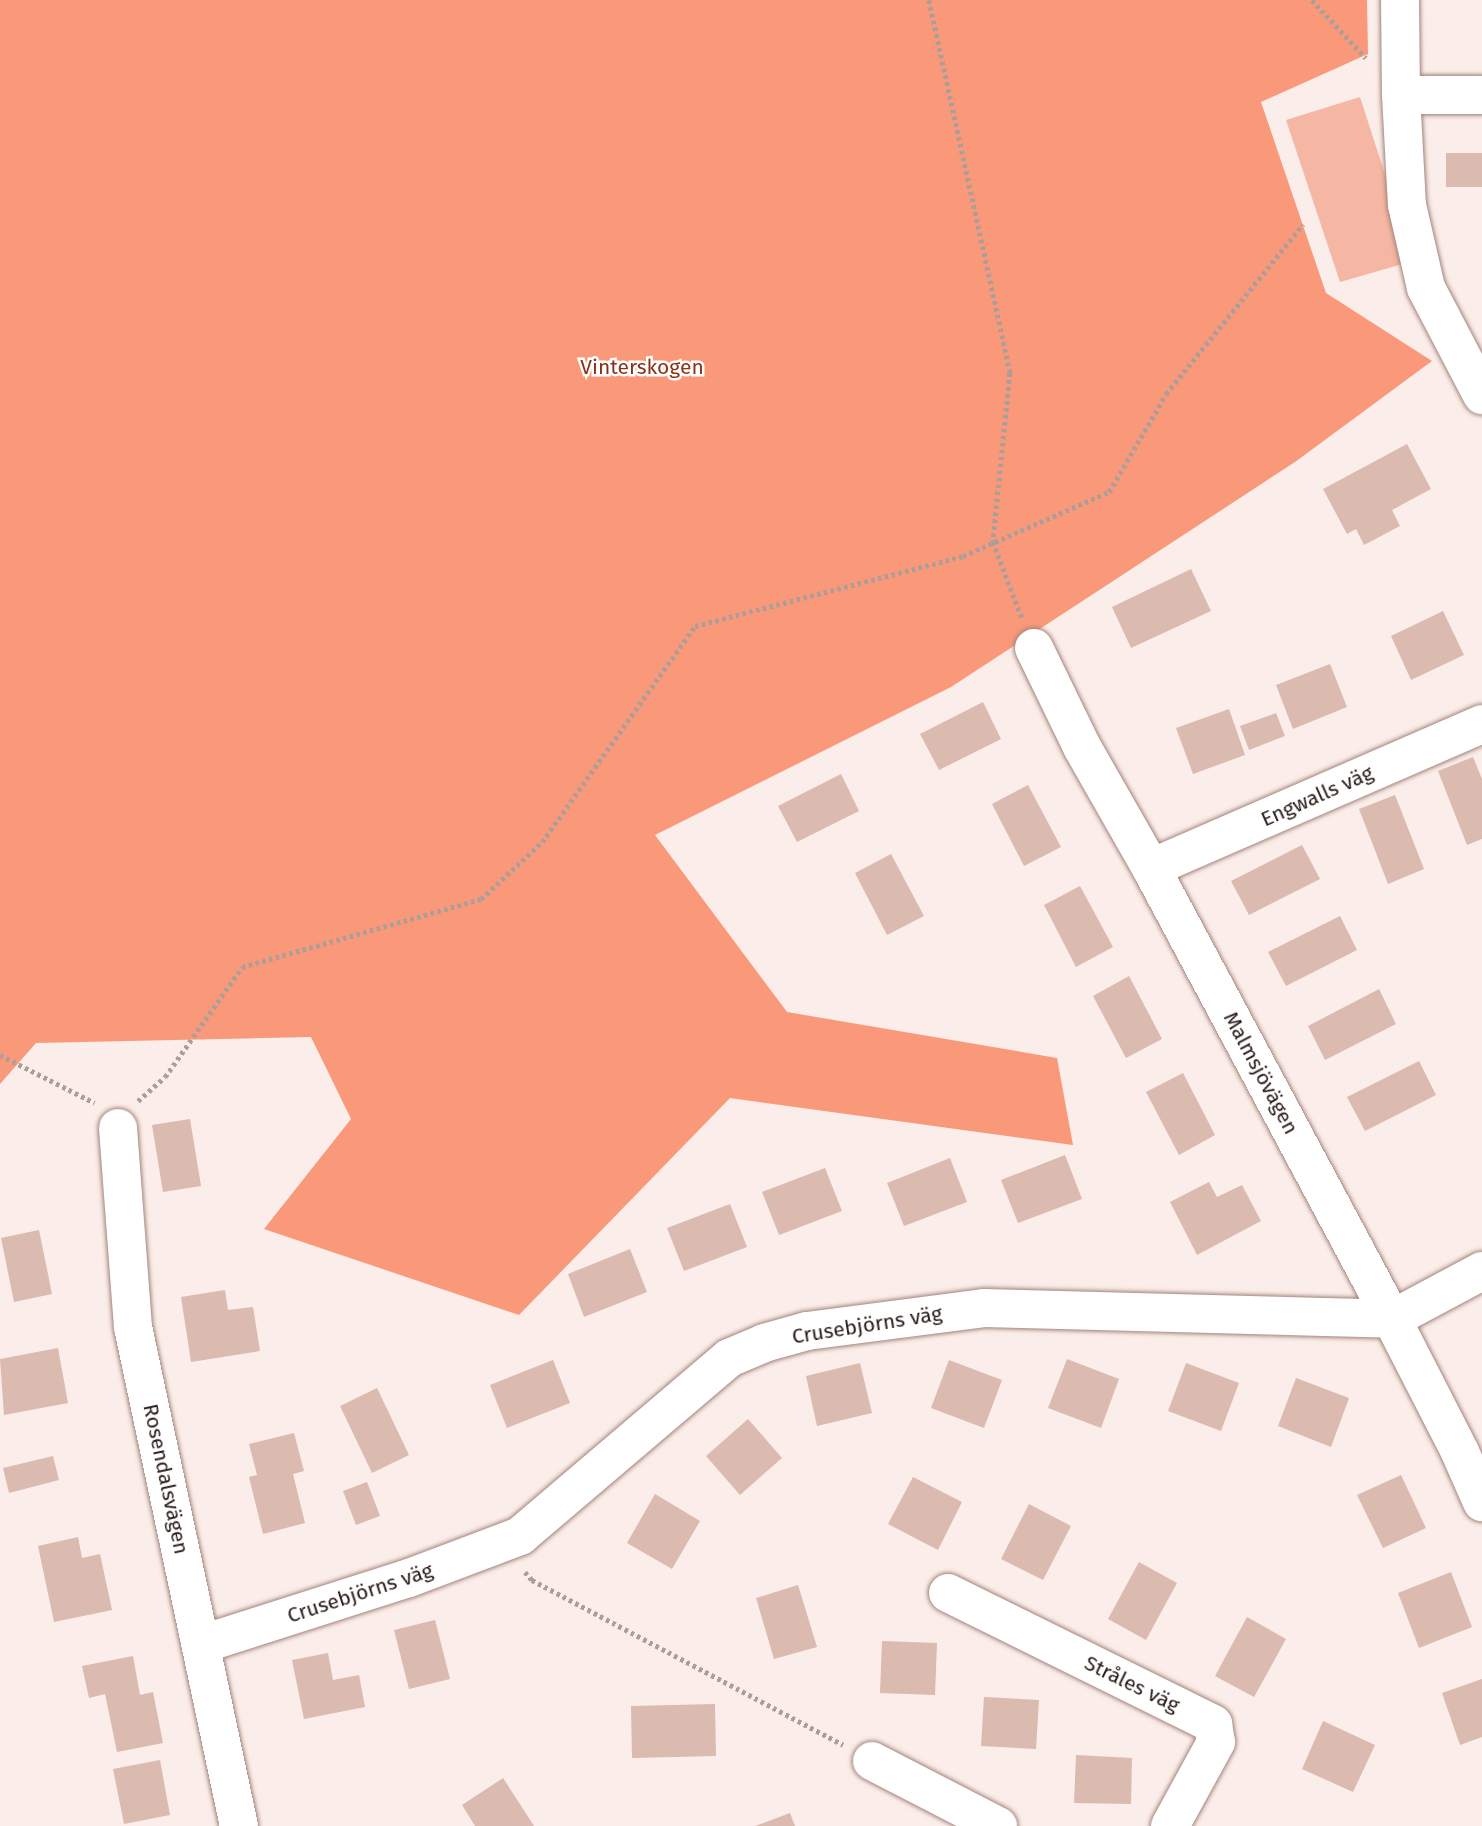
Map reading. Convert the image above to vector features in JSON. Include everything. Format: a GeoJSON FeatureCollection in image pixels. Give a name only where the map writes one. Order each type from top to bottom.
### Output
{"type":"FeatureCollection","features":[{"type":"Feature","properties":{"kind":"street"},"geometry":{"type":"LineString","coordinates":[[1400,0],[1401,95],[1407,205],[1426,288],[1482,395]]}},
{"type":"Feature","properties":{"kind":"street"},"geometry":{"type":"LineString","coordinates":[[1401,95],[1482,95]]}},
{"type":"Feature","properties":{"kind":"street","name":"Malmsjövägen"},"geometry":{"type":"LineString","coordinates":[[1034,648],[1082,747],[1151,868],[1392,1319],[1460,1452],[1482,1502]]}},
{"type":"Feature","properties":{"kind":"street","name":"Engwalls väg"},"geometry":{"type":"LineString","coordinates":[[1151,868],[1482,724]]}},
{"type":"Feature","properties":{"kind":"street","name":"Rosendalsvägen"},"geometry":{"type":"LineString","coordinates":[[119,1122],[133,1327],[239,1826]]}},
{"type":"Feature","properties":{"kind":"street"},"geometry":{"type":"LineString","coordinates":[[1392,1319],[1482,1270]]}},
{"type":"Feature","properties":{"kind":"street","name":"Crusebjörns väg"},"geometry":{"type":"LineString","coordinates":[[202,1644],[501,1546],[520,1536],[729,1358],[807,1331],[984,1308],[1392,1319]]}},
{"type":"Feature","properties":{"kind":"street","name":"Stråles väg"},"geometry":{"type":"LineString","coordinates":[[948,1593],[1213,1724],[1216,1742],[1170,1826]]}},
{"type":"Feature","properties":{"kind":"street"},"geometry":{"type":"LineString","coordinates":[[872,1761],[998,1826]]}},
{"type":"Feature","properties":{"kind":"path"},"geometry":{"type":"LineString","coordinates":[[929,0],[1010,373],[993,542],[1034,648]]}},
{"type":"Feature","properties":{"kind":"path"},"geometry":{"type":"LineString","coordinates":[[1312,0],[1401,95]]}},
{"type":"Feature","properties":{"kind":"path"},"geometry":{"type":"LineString","coordinates":[[0,1055],[119,1122],[165,1077],[242,967],[481,899],[542,842],[695,626],[963,556],[1109,492],[1166,394],[1303,224]]}},
{"type":"Feature","properties":{"kind":"path"},"geometry":{"type":"LineString","coordinates":[[501,1546],[532,1580],[872,1761]]}},
{"type":"Feature","properties":{"kind":"shaded area"},"geometry":{"type":"Polygon","coordinates":[[[1360,97],[1413,261],[1340,282],[1286,120],[1360,97]]]}},
{"type":"Feature","properties":{"kind":"green space","name":"Vinterskogen"},"geometry":{"type":"Polygon","coordinates":[[[0,0],[1367,0],[1368,54],[1261,102],[1326,293],[1432,361],[1295,462],[951,687],[655,835],[787,1012],[1057,1058],[1073,1145],[730,1098],[519,1315],[264,1229],[351,1119],[311,1037],[36,1043],[0,1084],[0,0]]]}},
{"type":"Feature","properties":{"kind":"building"},"geometry":{"type":"Polygon","coordinates":[[[1446,153],[1482,153],[1482,187],[1446,187],[1446,153]]]}},
{"type":"Feature","properties":{"kind":"building"},"geometry":{"type":"Polygon","coordinates":[[[1407,444],[1431,489],[1392,510],[1400,526],[1364,545],[1356,529],[1347,534],[1323,489],[1407,444]]]}},
{"type":"Feature","properties":{"kind":"building"},"geometry":{"type":"Polygon","coordinates":[[[1191,569],[1211,611],[1131,648],[1112,607],[1191,569]]]}},
{"type":"Feature","properties":{"kind":"building"},"geometry":{"type":"Polygon","coordinates":[[[1443,611],[1464,655],[1411,680],[1391,636],[1443,611]]]}},
{"type":"Feature","properties":{"kind":"building"},"geometry":{"type":"Polygon","coordinates":[[[1330,664],[1347,707],[1293,729],[1276,685],[1330,664]]]}},
{"type":"Feature","properties":{"kind":"building"},"geometry":{"type":"Polygon","coordinates":[[[983,702],[1001,739],[939,770],[920,734],[983,702]]]}},
{"type":"Feature","properties":{"kind":"building"},"geometry":{"type":"Polygon","coordinates":[[[1229,709],[1245,755],[1193,774],[1176,728],[1229,709]]]}},
{"type":"Feature","properties":{"kind":"building"},"geometry":{"type":"Polygon","coordinates":[[[1276,713],[1285,736],[1249,750],[1240,726],[1276,713]]]}},
{"type":"Feature","properties":{"kind":"building"},"geometry":{"type":"Polygon","coordinates":[[[1473,757],[1482,779],[1482,839],[1467,845],[1438,771],[1473,757]]]}},
{"type":"Feature","properties":{"kind":"building"},"geometry":{"type":"Polygon","coordinates":[[[841,774],[859,811],[797,842],[778,806],[841,774]]]}},
{"type":"Feature","properties":{"kind":"building"},"geometry":{"type":"Polygon","coordinates":[[[1028,785],[1061,847],[1024,866],[992,804],[1028,785]]]}},
{"type":"Feature","properties":{"kind":"building"},"geometry":{"type":"Polygon","coordinates":[[[1395,795],[1424,869],[1388,884],[1359,809],[1395,795]]]}},
{"type":"Feature","properties":{"kind":"building"},"geometry":{"type":"Polygon","coordinates":[[[1302,845],[1320,879],[1249,915],[1231,881],[1302,845]]]}},
{"type":"Feature","properties":{"kind":"building"},"geometry":{"type":"Polygon","coordinates":[[[891,854],[924,916],[887,935],[855,873],[891,854]]]}},
{"type":"Feature","properties":{"kind":"building"},"geometry":{"type":"Polygon","coordinates":[[[1080,886],[1113,947],[1076,967],[1044,905],[1080,886]]]}},
{"type":"Feature","properties":{"kind":"building"},"geometry":{"type":"Polygon","coordinates":[[[1340,916],[1357,950],[1286,986],[1268,952],[1340,916]]]}},
{"type":"Feature","properties":{"kind":"building"},"geometry":{"type":"Polygon","coordinates":[[[1129,976],[1162,1039],[1126,1058],[1093,996],[1129,976]]]}},
{"type":"Feature","properties":{"kind":"building"},"geometry":{"type":"Polygon","coordinates":[[[1379,989],[1396,1024],[1325,1060],[1308,1026],[1379,989]]]}},
{"type":"Feature","properties":{"kind":"building"},"geometry":{"type":"Polygon","coordinates":[[[1419,1061],[1436,1095],[1365,1131],[1347,1097],[1419,1061]]]}},
{"type":"Feature","properties":{"kind":"building"},"geometry":{"type":"Polygon","coordinates":[[[1183,1073],[1215,1135],[1179,1155],[1146,1092],[1183,1073]]]}},
{"type":"Feature","properties":{"kind":"building"},"geometry":{"type":"Polygon","coordinates":[[[190,1119],[201,1186],[163,1192],[152,1125],[190,1119]]]}},
{"type":"Feature","properties":{"kind":"building"},"geometry":{"type":"Polygon","coordinates":[[[1065,1155],[1082,1199],[1018,1223],[1001,1180],[1065,1155]]]}},
{"type":"Feature","properties":{"kind":"building"},"geometry":{"type":"Polygon","coordinates":[[[950,1158],[967,1202],[904,1226],[887,1183],[950,1158]]]}},
{"type":"Feature","properties":{"kind":"building"},"geometry":{"type":"Polygon","coordinates":[[[825,1168],[842,1211],[779,1235],[762,1192],[825,1168]]]}},
{"type":"Feature","properties":{"kind":"building"},"geometry":{"type":"Polygon","coordinates":[[[1209,1182],[1217,1197],[1242,1185],[1261,1221],[1197,1255],[1170,1202],[1209,1182]]]}},
{"type":"Feature","properties":{"kind":"building"},"geometry":{"type":"Polygon","coordinates":[[[730,1204],[747,1247],[684,1271],[667,1228],[730,1204]]]}},
{"type":"Feature","properties":{"kind":"building"},"geometry":{"type":"Polygon","coordinates":[[[39,1230],[52,1294],[14,1302],[1,1238],[39,1230]]]}},
{"type":"Feature","properties":{"kind":"building"},"geometry":{"type":"Polygon","coordinates":[[[630,1249],[647,1292],[584,1317],[568,1274],[630,1249]]]}},
{"type":"Feature","properties":{"kind":"building"},"geometry":{"type":"Polygon","coordinates":[[[225,1290],[228,1310],[253,1307],[260,1351],[191,1362],[181,1297],[225,1290]]]}},
{"type":"Feature","properties":{"kind":"building"},"geometry":{"type":"Polygon","coordinates":[[[58,1348],[68,1403],[4,1415],[0,1359],[58,1348]]]}},
{"type":"Feature","properties":{"kind":"building"},"geometry":{"type":"Polygon","coordinates":[[[1067,1359],[1119,1379],[1101,1428],[1048,1408],[1067,1359]]]}},
{"type":"Feature","properties":{"kind":"building"},"geometry":{"type":"Polygon","coordinates":[[[553,1360],[570,1403],[507,1428],[490,1385],[553,1360]]]}},
{"type":"Feature","properties":{"kind":"building"},"geometry":{"type":"Polygon","coordinates":[[[949,1360],[1002,1380],[984,1428],[931,1408],[949,1360]]]}},
{"type":"Feature","properties":{"kind":"building"},"geometry":{"type":"Polygon","coordinates":[[[860,1363],[872,1413],[817,1426],[806,1376],[860,1363]]]}},
{"type":"Feature","properties":{"kind":"building"},"geometry":{"type":"Polygon","coordinates":[[[1186,1363],[1239,1383],[1221,1431],[1168,1411],[1186,1363]]]}},
{"type":"Feature","properties":{"kind":"building"},"geometry":{"type":"Polygon","coordinates":[[[1296,1378],[1349,1398],[1331,1447],[1278,1426],[1296,1378]]]}},
{"type":"Feature","properties":{"kind":"building"},"geometry":{"type":"Polygon","coordinates":[[[377,1388],[409,1455],[372,1473],[340,1406],[377,1388]]]}},
{"type":"Feature","properties":{"kind":"building"},"geometry":{"type":"Polygon","coordinates":[[[748,1419],[782,1458],[740,1495],[706,1456],[748,1419]]]}},
{"type":"Feature","properties":{"kind":"building"},"geometry":{"type":"Polygon","coordinates":[[[294,1433],[304,1471],[293,1474],[305,1523],[263,1534],[249,1477],[257,1475],[249,1444],[294,1433]]]}},
{"type":"Feature","properties":{"kind":"building"},"geometry":{"type":"Polygon","coordinates":[[[53,1456],[59,1480],[9,1493],[3,1468],[53,1456]]]}},
{"type":"Feature","properties":{"kind":"building"},"geometry":{"type":"Polygon","coordinates":[[[1401,1475],[1426,1528],[1383,1548],[1357,1495],[1401,1475]]]}},
{"type":"Feature","properties":{"kind":"building"},"geometry":{"type":"Polygon","coordinates":[[[913,1477],[962,1502],[938,1550],[888,1524],[913,1477]]]}},
{"type":"Feature","properties":{"kind":"building"},"geometry":{"type":"Polygon","coordinates":[[[367,1482],[380,1516],[356,1525],[343,1491],[367,1482]]]}},
{"type":"Feature","properties":{"kind":"building"},"geometry":{"type":"Polygon","coordinates":[[[655,1494],[700,1521],[672,1569],[627,1543],[655,1494]]]}},
{"type":"Feature","properties":{"kind":"building"},"geometry":{"type":"Polygon","coordinates":[[[1029,1504],[1071,1526],[1043,1580],[1001,1559],[1029,1504]]]}},
{"type":"Feature","properties":{"kind":"building"},"geometry":{"type":"Polygon","coordinates":[[[78,1537],[82,1558],[100,1554],[112,1610],[54,1622],[38,1546],[78,1537]]]}},
{"type":"Feature","properties":{"kind":"building"},"geometry":{"type":"Polygon","coordinates":[[[1139,1562],[1177,1583],[1146,1640],[1108,1619],[1139,1562]]]}},
{"type":"Feature","properties":{"kind":"building"},"geometry":{"type":"Polygon","coordinates":[[[1451,1572],[1472,1627],[1419,1648],[1398,1593],[1451,1572]]]}},
{"type":"Feature","properties":{"kind":"building"},"geometry":{"type":"Polygon","coordinates":[[[798,1585],[817,1647],[774,1659],[756,1598],[798,1585]]]}},
{"type":"Feature","properties":{"kind":"building"},"geometry":{"type":"Polygon","coordinates":[[[1247,1617],[1286,1639],[1254,1697],[1215,1676],[1247,1617]]]}},
{"type":"Feature","properties":{"kind":"building"},"geometry":{"type":"Polygon","coordinates":[[[435,1620],[450,1679],[409,1689],[394,1630],[435,1620]]]}},
{"type":"Feature","properties":{"kind":"building"},"geometry":{"type":"Polygon","coordinates":[[[882,1641],[937,1643],[935,1695],[880,1693],[882,1641]]]}},
{"type":"Feature","properties":{"kind":"building"},"geometry":{"type":"Polygon","coordinates":[[[328,1653],[333,1680],[359,1675],[365,1707],[304,1719],[292,1660],[328,1653]]]}},
{"type":"Feature","properties":{"kind":"building"},"geometry":{"type":"Polygon","coordinates":[[[133,1656],[140,1695],[153,1692],[163,1743],[117,1752],[105,1694],[89,1698],[82,1666],[133,1656]]]}},
{"type":"Feature","properties":{"kind":"building"},"geometry":{"type":"Polygon","coordinates":[[[1482,1679],[1482,1737],[1460,1745],[1442,1693],[1482,1679]]]}},
{"type":"Feature","properties":{"kind":"building"},"geometry":{"type":"Polygon","coordinates":[[[984,1697],[1039,1700],[1036,1749],[981,1746],[984,1697]]]}},
{"type":"Feature","properties":{"kind":"building"},"geometry":{"type":"Polygon","coordinates":[[[715,1704],[716,1756],[632,1758],[631,1706],[715,1704]]]}},
{"type":"Feature","properties":{"kind":"building"},"geometry":{"type":"Polygon","coordinates":[[[1323,1721],[1375,1745],[1353,1792],[1302,1769],[1323,1721]]]}},
{"type":"Feature","properties":{"kind":"building"},"geometry":{"type":"Polygon","coordinates":[[[1076,1755],[1132,1758],[1131,1804],[1074,1803],[1076,1755]]]}},
{"type":"Feature","properties":{"kind":"building"},"geometry":{"type":"Polygon","coordinates":[[[160,1760],[170,1815],[124,1824],[113,1769],[160,1760]]]}},
{"type":"Feature","properties":{"kind":"building"},"geometry":{"type":"Polygon","coordinates":[[[503,1778],[534,1826],[475,1826],[462,1805],[503,1778]]]}},
{"type":"Feature","properties":{"kind":"building"},"geometry":{"type":"Polygon","coordinates":[[[790,1813],[795,1826],[755,1826],[790,1813]]]}}]}
